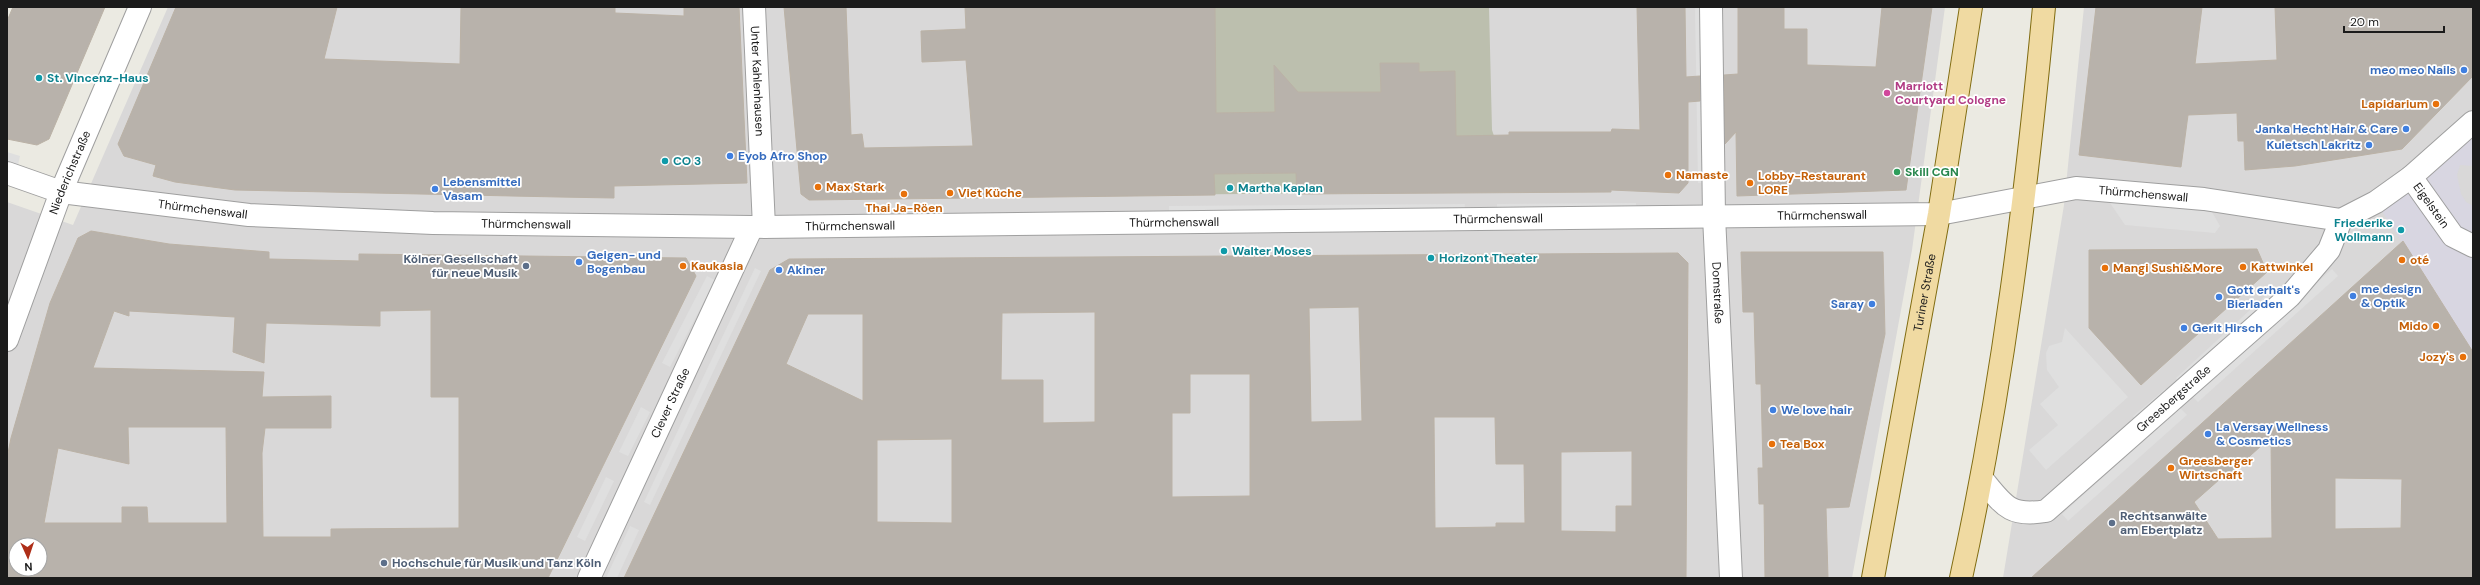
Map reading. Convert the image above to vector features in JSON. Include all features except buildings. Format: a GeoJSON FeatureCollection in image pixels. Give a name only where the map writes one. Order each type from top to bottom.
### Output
{"type":"FeatureCollection","features":[{"type":"Feature","properties":{"kind":"main road","name":"Turiner Straße"},"geometry":{"type":"LineString","coordinates":[[1873,578],[1939,214],[1971,7]]}},
{"type":"Feature","properties":{"kind":"main road"},"geometry":{"type":"LineString","coordinates":[[1961,578],[1983,480],[2030,156],[2044,7]]}},
{"type":"Feature","properties":{"kind":"street","name":"Niederichstraße"},"geometry":{"type":"LineString","coordinates":[[7,340],[61,192],[140,7]]}},
{"type":"Feature","properties":{"kind":"street","name":"Unter Kahlenhausen"},"geometry":{"type":"LineString","coordinates":[[754,7],[758,227]]}},
{"type":"Feature","properties":{"kind":"street","name":"Domstraße"},"geometry":{"type":"LineString","coordinates":[[1710,7],[1714,216],[1731,578]]}},
{"type":"Feature","properties":{"kind":"street","name":"Eigelstein"},"geometry":{"type":"LineString","coordinates":[[2341,220],[2376,202],[2411,177],[2473,122]]}},
{"type":"Feature","properties":{"kind":"street","name":"Thürmchenswall"},"geometry":{"type":"LineString","coordinates":[[7,174],[61,192],[249,215],[433,223],[758,227],[1939,214],[2076,188],[2204,199],[2341,220]]}},
{"type":"Feature","properties":{"kind":"street","name":"Eigelstein"},"geometry":{"type":"LineString","coordinates":[[2411,177],[2453,236],[2473,246]]}},
{"type":"Feature","properties":{"kind":"street","name":"Greesbergstraße"},"geometry":{"type":"LineString","coordinates":[[1983,480],[2004,505],[2025,514],[2046,511],[2290,296],[2329,250],[2341,220]]}},
{"type":"Feature","properties":{"kind":"street","name":"Clever Straße"},"geometry":{"type":"LineString","coordinates":[[589,578],[758,227]]}},
{"type":"Feature","properties":{"kind":"shaded area"},"geometry":{"type":"Polygon","coordinates":[[[168,7],[1945,7],[1912,250],[1852,578],[7,578],[7,202],[73,225],[168,7]]]}},
{"type":"Feature","properties":{"kind":"shaded area"},"geometry":{"type":"Polygon","coordinates":[[[1123,7],[1489,7],[1492,130],[1494,136],[1370,193],[1127,195],[1123,7]]]}},
{"type":"Feature","properties":{"kind":"shaded area"},"geometry":{"type":"Polygon","coordinates":[[[1695,7],[1705,7],[1707,183],[1698,183],[1695,7]]]}},
{"type":"Feature","properties":{"kind":"shaded area"},"geometry":{"type":"Polygon","coordinates":[[[2084,7],[2473,7],[2473,578],[2003,578],[2064,205],[2084,7]]]}},
{"type":"Feature","properties":{"kind":"shaded area"},"geometry":{"type":"Polygon","coordinates":[[[2473,122],[2473,166],[2460,165],[2457,175],[2461,194],[2466,202],[2473,206],[2473,352],[2376,202],[2473,122]]]}},
{"type":"Feature","properties":{"kind":"shaded area"},"geometry":{"type":"Polygon","coordinates":[[[7,152],[20,156],[18,165],[7,162],[7,152]]]}},
{"type":"Feature","properties":{"kind":"shaded area"},"geometry":{"type":"Polygon","coordinates":[[[2108,200],[2212,212],[2220,226],[2215,233],[2125,225],[2108,200]]]}},
{"type":"Feature","properties":{"kind":"shaded area"},"geometry":{"type":"Polygon","coordinates":[[[1636,203],[1636,211],[1497,213],[1497,204],[1636,203]]]}},
{"type":"Feature","properties":{"kind":"shaded area"},"geometry":{"type":"Polygon","coordinates":[[[1465,204],[1464,213],[1169,215],[1169,206],[1465,204]]]}},
{"type":"Feature","properties":{"kind":"shaded area"},"geometry":{"type":"Polygon","coordinates":[[[755,268],[761,271],[650,505],[644,502],[755,268]]]}},
{"type":"Feature","properties":{"kind":"shaded area"},"geometry":{"type":"Polygon","coordinates":[[[2332,269],[2338,276],[2198,402],[2192,396],[2332,269]]]}},
{"type":"Feature","properties":{"kind":"shaded area"},"geometry":{"type":"Polygon","coordinates":[[[707,276],[715,280],[670,367],[662,363],[707,276]]]}},
{"type":"Feature","properties":{"kind":"shaded area"},"geometry":{"type":"Polygon","coordinates":[[[2276,286],[2282,293],[2182,384],[2176,378],[2276,286]]]}},
{"type":"Feature","properties":{"kind":"shaded area"},"geometry":{"type":"Polygon","coordinates":[[[2065,328],[2128,397],[2046,470],[2029,450],[2058,425],[2040,404],[2059,387],[2047,370],[2046,353],[2049,346],[2062,342],[2065,328]]]}},
{"type":"Feature","properties":{"kind":"shaded area"},"geometry":{"type":"Polygon","coordinates":[[[2165,389],[2170,395],[2138,423],[2133,416],[2165,389]]]}},
{"type":"Feature","properties":{"kind":"shaded area"},"geometry":{"type":"Polygon","coordinates":[[[641,407],[650,412],[628,456],[619,452],[641,407]]]}},
{"type":"Feature","properties":{"kind":"shaded area"},"geometry":{"type":"Polygon","coordinates":[[[2180,408],[2187,415],[2068,521],[2062,514],[2180,408]]]}},
{"type":"Feature","properties":{"kind":"shaded area"},"geometry":{"type":"Polygon","coordinates":[[[606,477],[614,481],[585,541],[577,537],[606,477]]]}},
{"type":"Feature","properties":{"kind":"shaded area"},"geometry":{"type":"Polygon","coordinates":[[[630,526],[639,530],[617,578],[606,578],[630,526]]]}},
{"type":"Feature","properties":{"kind":"place","name":"meo meo Nails"},"geometry":{"type":"Point","coordinates":[2464,70]}},
{"type":"Feature","properties":{"kind":"place","name":"St. Vincenz-Haus"},"geometry":{"type":"Point","coordinates":[39,78]}},
{"type":"Feature","properties":{"kind":"place","name":"Marriott Courtyard Cologne"},"geometry":{"type":"Point","coordinates":[1887,93]}},
{"type":"Feature","properties":{"kind":"place","name":"Lapidarium"},"geometry":{"type":"Point","coordinates":[2436,104]}},
{"type":"Feature","properties":{"kind":"place","name":"Janka Hecht Hair & Care"},"geometry":{"type":"Point","coordinates":[2406,129]}},
{"type":"Feature","properties":{"kind":"place","name":"Kuletsch Lakritz"},"geometry":{"type":"Point","coordinates":[2369,145]}},
{"type":"Feature","properties":{"kind":"place","name":"Eyob Afro Shop"},"geometry":{"type":"Point","coordinates":[730,156]}},
{"type":"Feature","properties":{"kind":"place","name":"CO 3"},"geometry":{"type":"Point","coordinates":[665,161]}},
{"type":"Feature","properties":{"kind":"place","name":"Skill CGN"},"geometry":{"type":"Point","coordinates":[1897,172]}},
{"type":"Feature","properties":{"kind":"place","name":"Namaste"},"geometry":{"type":"Point","coordinates":[1668,175]}},
{"type":"Feature","properties":{"kind":"place","name":"Lobby-Restaurant LORE"},"geometry":{"type":"Point","coordinates":[1750,183]}},
{"type":"Feature","properties":{"kind":"place","name":"Max Stark"},"geometry":{"type":"Point","coordinates":[818,187]}},
{"type":"Feature","properties":{"kind":"place","name":"Martha Kaplan"},"geometry":{"type":"Point","coordinates":[1230,188]}},
{"type":"Feature","properties":{"kind":"place","name":"Lebensmittel Vasam"},"geometry":{"type":"Point","coordinates":[435,189]}},
{"type":"Feature","properties":{"kind":"place","name":"Viet Küche"},"geometry":{"type":"Point","coordinates":[950,193]}},
{"type":"Feature","properties":{"kind":"place","name":"Thai Ja-Röen"},"geometry":{"type":"Point","coordinates":[904,194]}},
{"type":"Feature","properties":{"kind":"place","name":"Friederike Wollmann"},"geometry":{"type":"Point","coordinates":[2401,230]}},
{"type":"Feature","properties":{"kind":"place","name":"Walter Moses"},"geometry":{"type":"Point","coordinates":[1224,251]}},
{"type":"Feature","properties":{"kind":"place","name":"Horizont Theater"},"geometry":{"type":"Point","coordinates":[1431,258]}},
{"type":"Feature","properties":{"kind":"place","name":"oté"},"geometry":{"type":"Point","coordinates":[2402,260]}},
{"type":"Feature","properties":{"kind":"place","name":"Geigen- und Bogenbau"},"geometry":{"type":"Point","coordinates":[579,262]}},
{"type":"Feature","properties":{"kind":"place","name":"Kölner Gesellschaft für neue Musik"},"geometry":{"type":"Point","coordinates":[526,266]}},
{"type":"Feature","properties":{"kind":"place","name":"Kaukasia"},"geometry":{"type":"Point","coordinates":[683,266]}},
{"type":"Feature","properties":{"kind":"place","name":"Kattwinkel"},"geometry":{"type":"Point","coordinates":[2243,267]}},
{"type":"Feature","properties":{"kind":"place","name":"Mangi Sushi&More"},"geometry":{"type":"Point","coordinates":[2105,268]}},
{"type":"Feature","properties":{"kind":"place","name":"Akiner"},"geometry":{"type":"Point","coordinates":[779,270]}},
{"type":"Feature","properties":{"kind":"place","name":"me design & Optik"},"geometry":{"type":"Point","coordinates":[2353,296]}},
{"type":"Feature","properties":{"kind":"place","name":"Gott erhalt's Bierladen"},"geometry":{"type":"Point","coordinates":[2219,297]}},
{"type":"Feature","properties":{"kind":"place","name":"Saray"},"geometry":{"type":"Point","coordinates":[1872,304]}},
{"type":"Feature","properties":{"kind":"place","name":"Mido"},"geometry":{"type":"Point","coordinates":[2436,326]}},
{"type":"Feature","properties":{"kind":"place","name":"Gerit Hirsch"},"geometry":{"type":"Point","coordinates":[2184,328]}},
{"type":"Feature","properties":{"kind":"place","name":"Jozy's"},"geometry":{"type":"Point","coordinates":[2463,357]}},
{"type":"Feature","properties":{"kind":"place","name":"We love hair"},"geometry":{"type":"Point","coordinates":[1773,410]}},
{"type":"Feature","properties":{"kind":"place","name":"La Versay Wellness & Cosmetics"},"geometry":{"type":"Point","coordinates":[2208,434]}},
{"type":"Feature","properties":{"kind":"place","name":"Tea Box"},"geometry":{"type":"Point","coordinates":[1772,444]}},
{"type":"Feature","properties":{"kind":"place","name":"Greesberger Wirtschaft"},"geometry":{"type":"Point","coordinates":[2171,468]}},
{"type":"Feature","properties":{"kind":"place","name":"Rechtsanwälte am Ebertplatz"},"geometry":{"type":"Point","coordinates":[2112,523]}},
{"type":"Feature","properties":{"kind":"place","name":"Hochschule für Musik und Tanz Köln"},"geometry":{"type":"Point","coordinates":[384,563]}}]}
